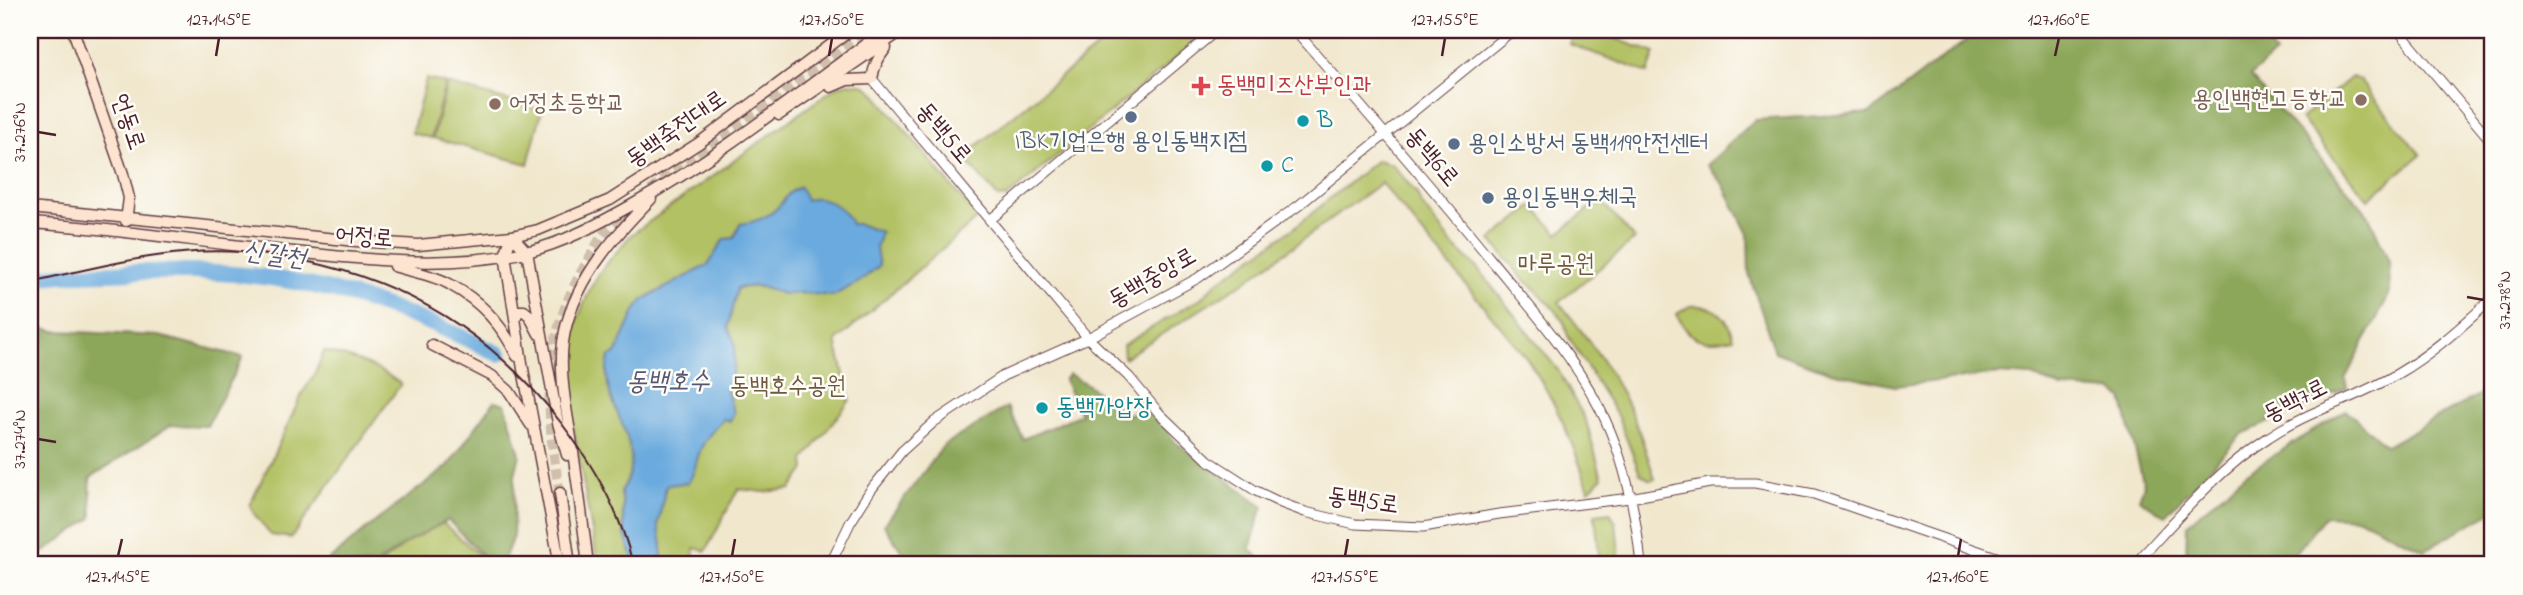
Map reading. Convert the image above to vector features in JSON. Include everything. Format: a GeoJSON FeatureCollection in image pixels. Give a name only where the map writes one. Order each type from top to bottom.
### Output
{"type":"FeatureCollection","features":[{"type":"Feature","properties":{"kind":"main road","name":"언동로"},"geometry":{"type":"LineString","coordinates":[[72,30],[123,174],[129,198],[124,231]]}},
{"type":"Feature","properties":{"kind":"main road","name":"동백죽전대로"},"geometry":{"type":"LineString","coordinates":[[512,236],[538,230],[610,200],[699,143],[851,30]]}},
{"type":"Feature","properties":{"kind":"main road","name":"동백죽전대로"},"geometry":{"type":"LineString","coordinates":[[697,167],[885,30]]}},
{"type":"Feature","properties":{"kind":"main road","name":"동백죽전대로"},"geometry":{"type":"LineString","coordinates":[[527,251],[586,231],[660,189],[803,100],[903,30]]}},
{"type":"Feature","properties":{"kind":"main road"},"geometry":{"type":"LineString","coordinates":[[803,100],[846,80],[872,79],[880,55],[903,30]]}},
{"type":"Feature","properties":{"kind":"main road"},"geometry":{"type":"LineString","coordinates":[[588,565],[562,375],[563,341],[586,279],[601,255],[660,189]]}},
{"type":"Feature","properties":{"kind":"main road","name":"어정로"},"geometry":{"type":"LineString","coordinates":[[30,208],[418,245],[512,236]]}},
{"type":"Feature","properties":{"kind":"main road","name":"어정로"},"geometry":{"type":"LineString","coordinates":[[30,223],[124,231],[374,261],[462,262],[527,251]]}},
{"type":"Feature","properties":{"kind":"main road"},"geometry":{"type":"LineString","coordinates":[[560,565],[523,369],[505,255],[512,236],[527,251],[558,423],[578,488]]}},
{"type":"Feature","properties":{"kind":"main road"},"geometry":{"type":"LineString","coordinates":[[374,261],[450,284],[478,303],[495,320],[510,342],[523,369]]}},
{"type":"Feature","properties":{"kind":"main road"},"geometry":{"type":"LineString","coordinates":[[515,320],[518,311],[524,311],[545,346]]}},
{"type":"Feature","properties":{"kind":"main road"},"geometry":{"type":"LineString","coordinates":[[432,345],[492,376],[509,391],[534,430]]}},
{"type":"Feature","properties":{"kind":"main road"},"geometry":{"type":"LineString","coordinates":[[560,493],[570,565]]}},
{"type":"Feature","properties":{"kind":"street"},"geometry":{"type":"LineString","coordinates":[[990,220],[1217,30]]}},
{"type":"Feature","properties":{"kind":"street","name":"동백6로"},"geometry":{"type":"LineString","coordinates":[[1295,30],[1534,312],[1583,379],[1612,437],[1630,498],[1641,565]]}},
{"type":"Feature","properties":{"kind":"street","name":"동백중앙로"},"geometry":{"type":"LineString","coordinates":[[830,565],[860,506],[892,462],[917,436],[989,384],[1018,368],[1088,338],[1198,278],[1298,206],[1513,30]]}},
{"type":"Feature","properties":{"kind":"street"},"geometry":{"type":"LineString","coordinates":[[2398,30],[2493,143]]}},
{"type":"Feature","properties":{"kind":"street","name":"동백5로"},"geometry":{"type":"LineString","coordinates":[[872,79],[1088,338],[1129,377],[1159,412],[1208,460],[1256,491],[1305,512],[1354,524],[1423,527],[1734,481],[1782,486],[1814,494],[2019,565]]}},
{"type":"Feature","properties":{"kind":"street","name":"동백7로"},"geometry":{"type":"LineString","coordinates":[[2134,565],[2220,474],[2268,437],[2307,414],[2367,390],[2398,374],[2439,345],[2493,298]]}},
{"type":"Feature","properties":{"kind":"green space"},"geometry":{"type":"Polygon","coordinates":[[[1118,30],[1210,30],[1006,198],[998,197],[963,157],[1118,30]]]}},
{"type":"Feature","properties":{"kind":"green space"},"geometry":{"type":"Polygon","coordinates":[[[1574,30],[1591,30],[1655,53],[1648,73],[1569,44],[1574,30]]]}},
{"type":"Feature","properties":{"kind":"green space"},"geometry":{"type":"Polygon","coordinates":[[[1980,30],[2256,30],[2275,54],[2250,76],[2368,214],[2389,261],[2390,293],[2345,379],[2347,388],[2242,434],[2165,516],[2139,499],[2144,485],[2122,398],[2112,391],[2062,388],[2032,376],[1998,374],[1895,386],[1831,372],[1775,352],[1749,274],[1748,234],[1723,184],[1707,165],[1755,120],[1870,113],[1980,30]]]}},
{"type":"Feature","properties":{"kind":"green space"},"geometry":{"type":"Polygon","coordinates":[[[2352,77],[2359,80],[2421,155],[2368,199],[2301,119],[2352,77]]]}},
{"type":"Feature","properties":{"kind":"green space"},"geometry":{"type":"Polygon","coordinates":[[[426,79],[445,83],[431,138],[412,133],[426,79]]]}},
{"type":"Feature","properties":{"kind":"green space","name":"동백호수공원"},"geometry":{"type":"Polygon","coordinates":[[[848,83],[863,84],[872,90],[978,218],[836,341],[850,400],[804,460],[805,469],[791,489],[764,492],[738,489],[706,551],[695,548],[692,565],[598,565],[570,409],[566,362],[572,333],[590,289],[601,270],[631,235],[836,87],[848,83]]]}},
{"type":"Feature","properties":{"kind":"green space"},"geometry":{"type":"Polygon","coordinates":[[[447,84],[542,110],[528,164],[433,138],[447,84]]]}},
{"type":"Feature","properties":{"kind":"green space"},"geometry":{"type":"Polygon","coordinates":[[[1377,160],[1392,164],[1451,243],[1478,269],[1558,370],[1586,421],[1602,478],[1589,490],[1562,422],[1526,357],[1381,183],[1247,280],[1124,358],[1123,345],[1201,298],[1216,283],[1295,227],[1377,160]]]}},
{"type":"Feature","properties":{"kind":"green space","name":"마루공원"},"geometry":{"type":"Polygon","coordinates":[[[1600,200],[1635,239],[1559,302],[1600,357],[1626,402],[1655,479],[1650,480],[1640,473],[1618,417],[1568,336],[1564,322],[1522,278],[1491,240],[1533,206],[1558,234],[1600,200]]]}},
{"type":"Feature","properties":{"kind":"green space"},"geometry":{"type":"Polygon","coordinates":[[[1690,306],[1706,307],[1719,313],[1728,323],[1733,338],[1706,341],[1693,336],[1677,314],[1690,306]]]}},
{"type":"Feature","properties":{"kind":"green space"},"geometry":{"type":"Polygon","coordinates":[[[30,325],[56,331],[159,336],[243,357],[207,426],[171,425],[90,478],[92,518],[31,561],[30,565],[30,325]]]}},
{"type":"Feature","properties":{"kind":"green space"},"geometry":{"type":"Polygon","coordinates":[[[324,351],[364,363],[401,384],[291,538],[271,535],[250,505],[324,351]]]}},
{"type":"Feature","properties":{"kind":"green space"},"geometry":{"type":"Polygon","coordinates":[[[1069,374],[1128,415],[1144,404],[1175,442],[1263,506],[1250,548],[1264,565],[911,565],[884,525],[944,445],[1007,407],[1023,439],[1081,414],[1064,380],[1069,374]]]}},
{"type":"Feature","properties":{"kind":"green space"},"geometry":{"type":"Polygon","coordinates":[[[2493,387],[2493,511],[2424,550],[2359,518],[2325,516],[2298,550],[2274,565],[2190,565],[2186,558],[2187,525],[2246,473],[2346,410],[2386,446],[2493,387]]]}},
{"type":"Feature","properties":{"kind":"green space"},"geometry":{"type":"Polygon","coordinates":[[[495,401],[505,404],[520,454],[515,475],[513,536],[502,565],[482,565],[487,560],[448,520],[411,540],[375,565],[323,565],[447,467],[495,401]]]}},
{"type":"Feature","properties":{"kind":"green space"},"geometry":{"type":"Polygon","coordinates":[[[1610,512],[1616,523],[1620,565],[1600,565],[1595,514],[1610,512]]]}},
{"type":"Feature","properties":{"kind":"green space"},"geometry":{"type":"Polygon","coordinates":[[[443,523],[480,556],[469,565],[379,565],[413,538],[443,523]]]}},
{"type":"Feature","properties":{"kind":"water","name":"동백호수"},"geometry":{"type":"Polygon","coordinates":[[[800,187],[806,200],[816,198],[828,201],[842,211],[851,224],[881,232],[876,248],[879,266],[859,282],[833,296],[783,294],[757,286],[737,288],[728,327],[735,343],[734,367],[727,391],[734,413],[730,421],[724,419],[707,438],[688,483],[666,485],[658,525],[662,557],[636,565],[624,531],[621,492],[629,474],[631,454],[607,382],[609,357],[616,354],[635,311],[644,299],[708,265],[724,239],[734,238],[740,224],[770,214],[789,193],[800,187]]]}},
{"type":"Feature","properties":{"kind":"waterway","name":"신갈천"},"geometry":{"type":"LineString","coordinates":[[30,279],[136,272],[239,274],[280,279],[377,303],[499,354]]}},
{"type":"Feature","properties":{"kind":"tunnel"},"geometry":{"type":"LineString","coordinates":[[651,191],[673,171],[868,30]]}},
{"type":"Feature","properties":{"kind":"tunnel"},"geometry":{"type":"LineString","coordinates":[[560,493],[551,432],[554,346],[572,290],[587,262],[604,234],[631,208]]}},
{"type":"Feature","properties":{"kind":"tram line"},"geometry":{"type":"LineString","coordinates":[[30,282],[160,255],[240,252],[335,268],[379,283],[420,302],[459,326],[496,354],[562,424],[605,491],[621,527],[633,565]]}},
{"type":"Feature","properties":{"kind":"place","name":"동백미즈산부인과"},"geometry":{"type":"Point","coordinates":[1201,86]}},
{"type":"Feature","properties":{"kind":"place","name":"용인백현고등학교"},"geometry":{"type":"Point","coordinates":[2361,100]}},
{"type":"Feature","properties":{"kind":"place","name":"어정초등학교"},"geometry":{"type":"Point","coordinates":[495,104]}},
{"type":"Feature","properties":{"kind":"place","name":"IBK기업은행 용인동백지점"},"geometry":{"type":"Point","coordinates":[1131,117]}},
{"type":"Feature","properties":{"kind":"place","name":"B"},"geometry":{"type":"Point","coordinates":[1303,121]}},
{"type":"Feature","properties":{"kind":"place","name":"용인소방서 동백119안전센터"},"geometry":{"type":"Point","coordinates":[1454,144]}},
{"type":"Feature","properties":{"kind":"place","name":"C"},"geometry":{"type":"Point","coordinates":[1267,166]}},
{"type":"Feature","properties":{"kind":"place","name":"용인동백우체국"},"geometry":{"type":"Point","coordinates":[1488,198]}},
{"type":"Feature","properties":{"kind":"place","name":"동백가압장"},"geometry":{"type":"Point","coordinates":[1042,408]}}]}
